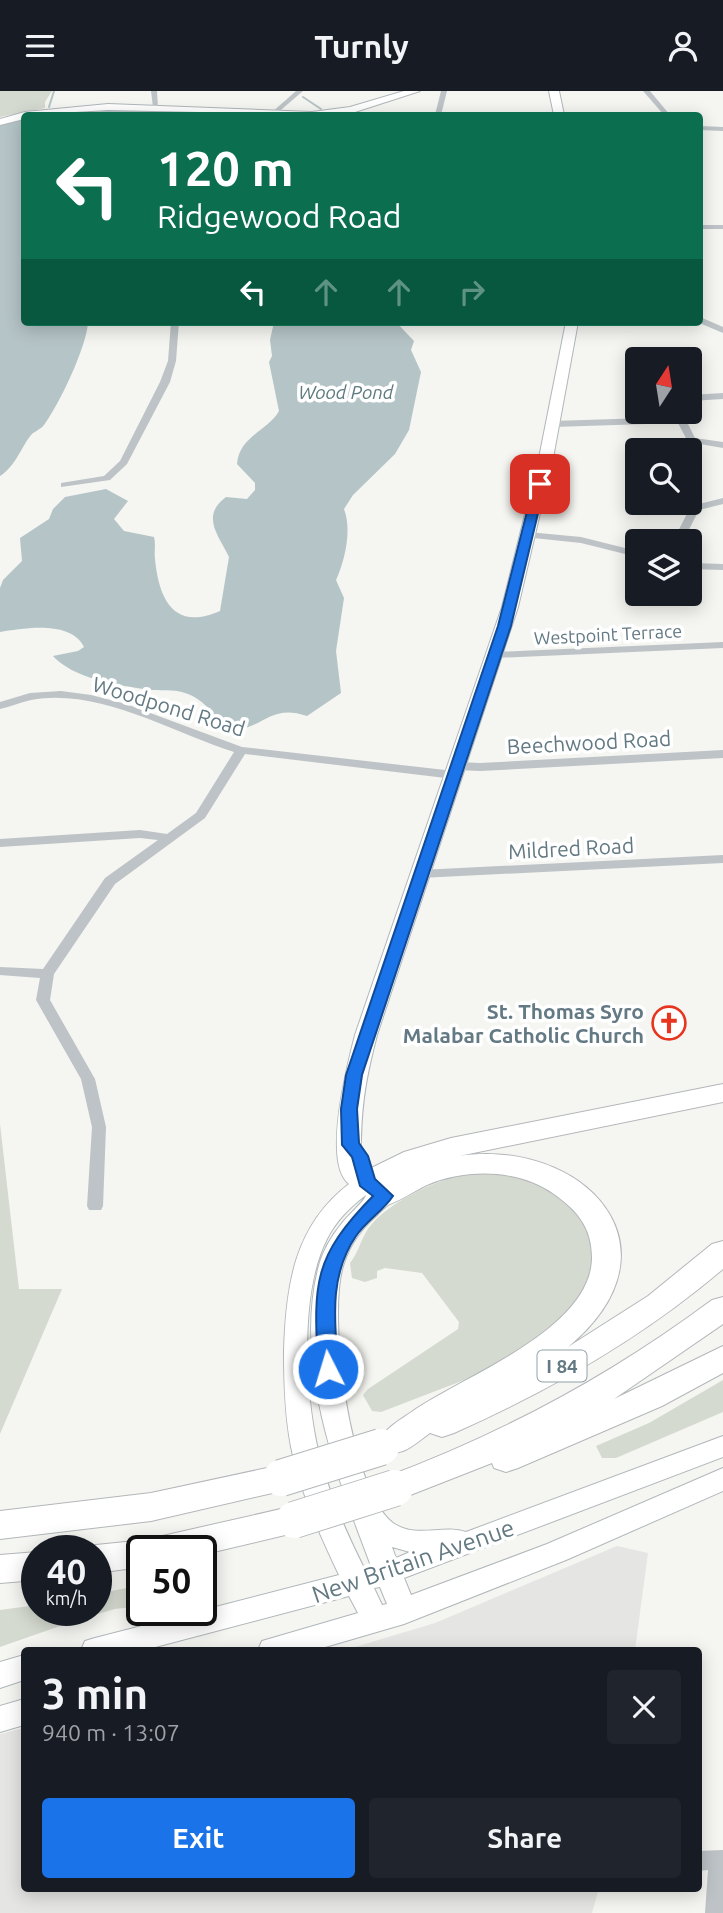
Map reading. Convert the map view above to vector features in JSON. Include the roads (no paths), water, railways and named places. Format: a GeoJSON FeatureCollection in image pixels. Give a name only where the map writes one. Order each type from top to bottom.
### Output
{"type":"FeatureCollection","features":[{"type":"Feature","properties":{"kind":"highway"},"geometry":{"type":"LineString","coordinates":[[375,1189],[414,1159],[451,1148],[723,1093]]}},
{"type":"Feature","properties":{"kind":"highway"},"geometry":{"type":"LineString","coordinates":[[375,1189],[447,1167],[488,1164],[521,1168],[560,1183],[584,1200],[600,1223],[608,1252],[602,1285],[587,1309],[567,1329],[513,1367],[448,1404],[388,1445]]}},
{"type":"Feature","properties":{"kind":"highway","name":"I 84"},"geometry":{"type":"LineString","coordinates":[[0,1525],[151,1507],[281,1478],[388,1445],[503,1397],[579,1357],[659,1304],[723,1252]]}},
{"type":"Feature","properties":{"kind":"highway","name":"I 84"},"geometry":{"type":"LineString","coordinates":[[217,1537],[294,1520],[405,1484],[495,1447],[566,1410],[663,1352],[723,1308]]}},
{"type":"Feature","properties":{"kind":"highway"},"geometry":{"type":"LineString","coordinates":[[405,1484],[456,1475],[491,1465],[640,1402],[723,1358]]}},
{"type":"Feature","properties":{"kind":"highway"},"geometry":{"type":"LineString","coordinates":[[0,1569],[21,1567]]}},
{"type":"Feature","properties":{"kind":"main road"},"geometry":{"type":"LineString","coordinates":[[341,112],[415,91]]}},
{"type":"Feature","properties":{"kind":"main road"},"geometry":{"type":"LineString","coordinates":[[554,91],[558,112]]}},
{"type":"Feature","properties":{"kind":"main road"},"geometry":{"type":"LineString","coordinates":[[49,112],[80,108],[156,107],[227,112]]}},
{"type":"Feature","properties":{"kind":"main road"},"geometry":{"type":"LineString","coordinates":[[0,122],[21,116]]}},
{"type":"Feature","properties":{"kind":"main road"},"geometry":{"type":"LineString","coordinates":[[375,1189],[352,1173],[346,1158],[350,1145],[349,1100],[357,1065],[495,655],[528,535],[571,326]]}},
{"type":"Feature","properties":{"kind":"main road"},"geometry":{"type":"LineString","coordinates":[[375,1189],[332,1261],[325,1294],[331,1385],[362,1505],[404,1612]]}},
{"type":"Feature","properties":{"kind":"main road"},"geometry":{"type":"LineString","coordinates":[[375,1189],[335,1209],[311,1245],[299,1279],[297,1326],[299,1415],[306,1453],[325,1512],[376,1621]]}},
{"type":"Feature","properties":{"kind":"main road","name":"New Britain Avenue"},"geometry":{"type":"LineString","coordinates":[[107,1647],[358,1583],[497,1534],[723,1446]]}},
{"type":"Feature","properties":{"kind":"main road","name":"New Britain Avenue"},"geometry":{"type":"LineString","coordinates":[[283,1647],[404,1612],[530,1565],[723,1479]]}},
{"type":"Feature","properties":{"kind":"main road"},"geometry":{"type":"LineString","coordinates":[[362,1505],[370,1518],[388,1534],[409,1543],[438,1543],[497,1534]]}},
{"type":"Feature","properties":{"kind":"main road"},"geometry":{"type":"LineString","coordinates":[[0,1675],[21,1669]]}},
{"type":"Feature","properties":{"kind":"main road"},"geometry":{"type":"LineString","coordinates":[[0,1719],[21,1713]]}},
{"type":"Feature","properties":{"kind":"street"},"geometry":{"type":"LineString","coordinates":[[154,91],[156,107]]}},
{"type":"Feature","properties":{"kind":"street"},"geometry":{"type":"LineString","coordinates":[[286,91],[297,92]]}},
{"type":"Feature","properties":{"kind":"street"},"geometry":{"type":"LineString","coordinates":[[439,112],[444,91]]}},
{"type":"Feature","properties":{"kind":"street"},"geometry":{"type":"LineString","coordinates":[[646,91],[664,112]]}},
{"type":"Feature","properties":{"kind":"street"},"geometry":{"type":"LineString","coordinates":[[275,112],[297,92]]}},
{"type":"Feature","properties":{"kind":"street"},"geometry":{"type":"LineString","coordinates":[[703,128],[723,129]]}},
{"type":"Feature","properties":{"kind":"street"},"geometry":{"type":"LineString","coordinates":[[703,227],[723,227]]}},
{"type":"Feature","properties":{"kind":"street"},"geometry":{"type":"LineString","coordinates":[[703,321],[723,330]]}},
{"type":"Feature","properties":{"kind":"street"},"geometry":{"type":"LineString","coordinates":[[64,485],[107,478],[124,462],[165,382],[172,361],[175,326]]}},
{"type":"Feature","properties":{"kind":"street"},"geometry":{"type":"LineString","coordinates":[[702,397],[723,396]]}},
{"type":"Feature","properties":{"kind":"street"},"geometry":{"type":"LineString","coordinates":[[553,424],[625,420]]}},
{"type":"Feature","properties":{"kind":"street"},"geometry":{"type":"LineString","coordinates":[[685,424],[691,440],[723,445]]}},
{"type":"Feature","properties":{"kind":"street"},"geometry":{"type":"LineString","coordinates":[[684,529],[695,508],[723,501]]}},
{"type":"Feature","properties":{"kind":"street"},"geometry":{"type":"LineString","coordinates":[[528,535],[581,540],[625,551]]}},
{"type":"Feature","properties":{"kind":"street"},"geometry":{"type":"LineString","coordinates":[[702,566],[723,567]]}},
{"type":"Feature","properties":{"kind":"street","name":"Westpoint Terrace"},"geometry":{"type":"LineString","coordinates":[[495,655],[723,645]]}},
{"type":"Feature","properties":{"kind":"street","name":"Woodpond Road"},"geometry":{"type":"LineString","coordinates":[[0,706],[18,698],[52,694],[106,702],[211,742],[241,750],[455,771]]}},
{"type":"Feature","properties":{"kind":"street"},"geometry":{"type":"LineString","coordinates":[[95,1206],[99,1127],[88,1079],[43,1000],[47,974],[110,881],[145,853],[171,838],[201,815],[241,750]]}},
{"type":"Feature","properties":{"kind":"street","name":"Beechwood Road"},"geometry":{"type":"LineString","coordinates":[[455,771],[723,754]]}},
{"type":"Feature","properties":{"kind":"street"},"geometry":{"type":"LineString","coordinates":[[0,843],[140,834],[171,838]]}},
{"type":"Feature","properties":{"kind":"street","name":"Mildred Road"},"geometry":{"type":"LineString","coordinates":[[420,874],[723,859]]}},
{"type":"Feature","properties":{"kind":"street"},"geometry":{"type":"LineString","coordinates":[[0,971],[47,974]]}},
{"type":"Feature","properties":{"kind":"street"},"geometry":{"type":"LineString","coordinates":[[713,1861],[716,1913]]}},
{"type":"Feature","properties":{"kind":"water"},"geometry":{"type":"Polygon","coordinates":[[[138,109],[185,112],[87,112],[138,109]]]}},
{"type":"Feature","properties":{"kind":"water"},"geometry":{"type":"Polygon","coordinates":[[[21,119],[21,326],[87,326],[78,360],[57,404],[44,425],[31,435],[14,462],[0,476],[0,125],[21,119]]]}},
{"type":"Feature","properties":{"kind":"water","name":"Wood Pond"},"geometry":{"type":"Polygon","coordinates":[[[273,326],[400,326],[414,341],[411,350],[421,372],[409,430],[395,454],[353,495],[344,509],[346,545],[336,580],[344,598],[336,651],[341,693],[307,716],[284,713],[240,730],[228,731],[205,705],[188,694],[120,685],[83,675],[61,664],[53,656],[78,651],[84,647],[78,638],[69,633],[46,628],[0,632],[0,588],[3,580],[22,561],[20,538],[49,519],[53,509],[65,497],[106,489],[128,501],[114,519],[124,531],[154,537],[157,574],[165,599],[172,608],[191,617],[220,611],[229,557],[214,526],[214,511],[226,497],[247,499],[255,490],[255,483],[237,464],[248,440],[279,411],[269,362],[272,356],[270,340],[273,326]]]}},
{"type":"Feature","properties":{"kind":"waterway"},"geometry":{"type":"LineString","coordinates":[[49,107],[54,91]]}},
{"type":"Feature","properties":{"kind":"waterway"},"geometry":{"type":"LineString","coordinates":[[303,97],[321,109]]}},
{"type":"Feature","properties":{"kind":"place","name":"St. Thomas Syro Malabar Catholic Church"},"geometry":{"type":"Point","coordinates":[669,1023]}}]}
